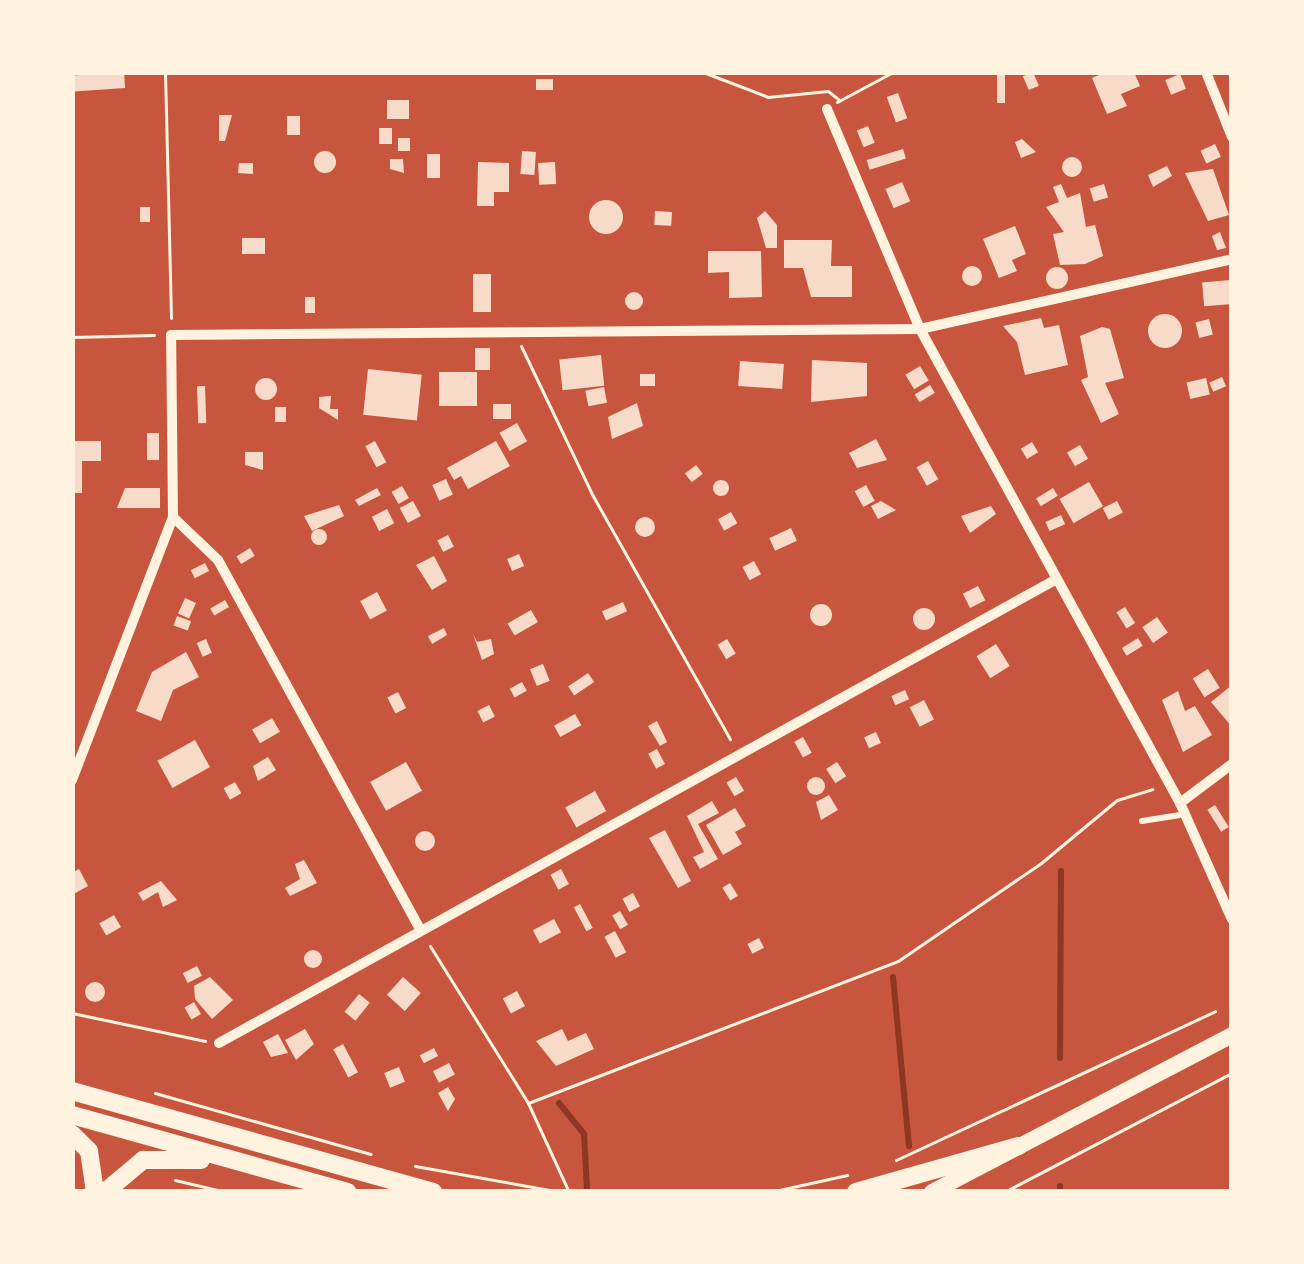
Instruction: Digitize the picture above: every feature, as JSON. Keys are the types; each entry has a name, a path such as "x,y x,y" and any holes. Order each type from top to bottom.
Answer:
{"highway":[{"path":"72,1091 433,1192"},
{"path":"72,1115 346,1192"},
{"path":"72,1134 88,1151 95,1192"},
{"path":"856,1192 1019,1146"},
{"path":"105,1192 143,1160 235,1162"}],"main road":[{"path":"932,1192 1232,1035"},
{"path":"954,1192 1019,1146"}],"street":[{"path":"1206,72 1232,137"},
{"path":"827,109 920,329 1168,784 1232,919"},
{"path":"72,780 173,517 171,334 920,329 1232,260"},
{"path":"173,517 218,560 420,928"},
{"path":"219,1042 737,751 1055,580"},
{"path":"1179,809 1232,764"}],"lane":[{"path":"1142,821 1179,809"}],"path":[{"path":"72,337 171,334 166,72"},
{"path":"703,72 768,97 828,91 838,100"},
{"path":"827,109 893,72"},
{"path":"519,330 524,362 583,477 737,751"},
{"path":"528,1103 898,961 1041,863 1117,800 1168,784"},
{"path":"420,928 528,1103 569,1192"},
{"path":"883,1164 982,1126 1215,1011"},
{"path":"72,1013 219,1042"},
{"path":"1004,1192 1232,1073"},
{"path":"146,1091 380,1156"},
{"path":"401,1163 561,1192"},
{"path":"770,1192 863,1171"},
{"path":"168,1179 226,1192"},
{"path":"72,1180 73,1192"},
{"path":"825,1181 827,1192"}],"building":[{"path":"124,72 125,88 74,92 73,76"},
{"path":"997,72 1005,72 1005,103 997,103"},
{"path":"1033,72 1039,86 1029,90 1023,76"},
{"path":"1106,72 1134,72 1140,86 1121,94 1127,106 1107,114 1092,78"},
{"path":"1180,74 1186,89 1171,95 1165,80"},
{"path":"536,79 553,79 553,90 536,90"},
{"path":"898,93 907,118 896,122 887,97"},
{"path":"387,100 409,100 409,119 387,119"},
{"path":"219,115 232,115 225,141 219,141"},
{"path":"287,116 300,116 300,135 287,135"},
{"path":"868,126 875,143 864,147 857,130"},
{"path":"379,128 392,128 392,144 379,144"},
{"path":"398,138 410,138 410,151 398,151"},
{"path":"1022,139 1036,152 1021,158 1015,142"},
{"path":"1215,144 1221,157 1206,163 1200,151"},
{"path":"903,149 906,159 870,170 867,160"},
{"path":"325,151 336,162 325,173 314,162"},
{"path":"522,151 536,152 534,175 520,174"},
{"path":"427,154 440,154 440,178 427,178"},
{"path":"1072,157 1082,167 1072,177 1062,167"},
{"path":"390,159 403,159 404,173 390,169"},
{"path":"478,162 509,163 509,192 494,192 494,206 477,206"},
{"path":"555,162 556,184 539,185 538,163"},
{"path":"239,163 253,163 253,174 238,173"},
{"path":"1167,166 1172,176 1153,187 1148,175"},
{"path":"1213,169 1229,215 1208,221 1185,173"},
{"path":"902,182 910,201 894,208 885,189"},
{"path":"1061,184 1067,198 1080,193 1086,227 1095,225 1103,256 1085,264 1060,265 1053,234 1064,232 1046,207 1059,202 1053,187"},
{"path":"1104,184 1108,197 1094,202 1090,188"},
{"path":"606,200 618,205 623,217 618,229 606,234 594,229 589,217 594,205"},
{"path":"140,207 150,207 150,222 140,222"},
{"path":"655,211 672,212 671,226 654,225"},
{"path":"765,211 777,225 777,248 766,248 757,218"},
{"path":"1015,226 1026,254 1012,260 1017,271 999,278 983,239"},
{"path":"1220,232 1226,248 1217,250 1212,236"},
{"path":"242,238 265,238 265,254 242,254"},
{"path":"784,240 832,240 831,266 852,266 852,297 811,297 803,268 784,268"},
{"path":"708,251 761,251 762,297 729,298 729,272 708,273"},
{"path":"972,266 982,276 972,286 962,276"},
{"path":"1057,267 1068,278 1057,289 1046,278"},
{"path":"473,274 491,274 491,312 473,312"},
{"path":"1230,280 1232,304 1204,306 1202,282"},
{"path":"634,292 643,301 634,310 625,301"},
{"path":"305,297 315,297 315,313 305,313"},
{"path":"1165,314 1177,319 1182,331 1177,343 1165,348 1153,343 1148,331 1153,319"},
{"path":"1041,318 1044,328 1059,325 1068,365 1025,375 1017,342 1003,326"},
{"path":"1209,319 1213,335 1199,338 1195,322"},
{"path":"1102,327 1110,329 1124,378 1105,383 1119,414 1101,423 1081,380 1088,377 1080,336"},
{"path":"475,348 490,348 490,370 475,370"},
{"path":"601,355 604,386 562,390 559,359"},
{"path":"812,360 867,363 867,396 811,402"},
{"path":"740,361 784,364 782,389 738,386"},
{"path":"920,366 929,381 914,389 905,375"},
{"path":"368,369 422,375 417,420 363,415"},
{"path":"439,372 477,372 477,406 439,406"},
{"path":"640,374 655,374 655,386 640,386"},
{"path":"1222,377 1226,386 1213,392 1209,383"},
{"path":"266,378 277,389 266,400 255,389"},
{"path":"1206,378 1210,395 1190,399 1187,382"},
{"path":"930,385 935,393 920,402 915,395"},
{"path":"197,386 205,386 206,423 198,423"},
{"path":"604,387 607,403 588,406 585,391"},
{"path":"331,396 330,409 338,409 338,420 319,408 319,397"},
{"path":"637,403 643,426 612,439 608,417"},
{"path":"493,404 511,404 511,419 493,419"},
{"path":"275,407 286,407 286,422 275,422"},
{"path":"517,423 527,441 510,451 500,433"},
{"path":"147,433 159,433 159,460 147,460"},
{"path":"876,439 887,460 857,468 849,453"},
{"path":"72,441 101,441 101,461 82,461 82,493 72,493"},
{"path":"375,441 386,462 377,467 365,446"},
{"path":"496,441 510,466 468,489 461,476 454,480 447,468"},
{"path":"1032,442 1038,452 1027,459 1021,449"},
{"path":"1080,445 1088,459 1075,466 1067,452"},
{"path":"245,452 263,452 263,470 245,465"},
{"path":"928,461 938,479 927,486 917,467"},
{"path":"696,465 703,474 692,482 685,474"},
{"path":"446,479 453,495 439,501 432,485"},
{"path":"721,480 729,488 721,496 713,488"},
{"path":"1089,482 1103,506 1074,523 1060,499"},
{"path":"866,485 875,501 863,507 855,491"},
{"path":"402,486 409,498 399,504 392,492"},
{"path":"125,488 160,488 160,508 117,508"},
{"path":"377,488 381,495 359,506 355,500"},
{"path":"1053,488 1058,496 1041,506 1036,499"},
{"path":"413,501 421,516 408,523 400,508"},
{"path":"881,501 896,510 878,519 871,506"},
{"path":"1117,501 1123,513 1109,520 1103,508"},
{"path":"339,505 344,516 312,531 304,516"},
{"path":"991,506 996,514 970,533 961,516"},
{"path":"387,509 394,523 379,531 372,517"},
{"path":"731,512 737,523 724,531 718,519"},
{"path":"1061,515 1065,524 1050,531 1045,522"},
{"path":"645,517 655,527 645,537 635,527"},
{"path":"791,528 797,541 775,551 769,538"},
{"path":"319,529 327,537 319,545 311,537"},
{"path":"448,535 454,547 443,552 437,540"},
{"path":"250,548 255,556 241,564 236,556"},
{"path":"519,554 524,566 512,571 507,559"},
{"path":"434,556 447,581 432,590 416,565"},
{"path":"754,561 761,574 750,580 743,567"},
{"path":"205,563 209,571 195,578 191,570"},
{"path":"978,586 985,600 970,608 963,594"},
{"path":"377,592 387,611 370,619 360,601"},
{"path":"185,598 196,603 189,618 178,614"},
{"path":"225,600 229,607 214,615 210,608"},
{"path":"623,602 627,611 606,620 602,611"},
{"path":"821,604 832,615 821,626 810,615"},
{"path":"1125,607 1135,623 1127,628 1117,612"},
{"path":"924,608 935,619 924,630 913,619"},
{"path":"531,610 538,622 515,636 508,624"},
{"path":"177,616 191,621 188,631 174,625"},
{"path":"1157,617 1168,633 1153,643 1142,627"},
{"path":"444,628 447,635 432,644 428,636"},
{"path":"473,634 477,642 491,639 494,654 482,660"},
{"path":"1138,638 1143,646 1127,656 1122,648"},
{"path":"206,639 212,653 203,657 197,643"},
{"path":"727,639 736,654 726,659 718,645"},
{"path":"996,644 1010,666 990,678 976,656"},
{"path":"186,652 199,677 173,690 161,721 136,711 152,672"},
{"path":"543,664 550,681 537,686 530,669"},
{"path":"1208,669 1220,688 1204,697 1193,679"},
{"path":"588,673 594,682 574,696 568,686"},
{"path":"522,682 527,691 515,698 510,689"},
{"path":"1232,685 1232,727 1211,702"},
{"path":"905,690 909,699 895,705 891,696"},
{"path":"1178,691 1185,711 1195,706 1212,735 1183,752 1162,700"},
{"path":"398,692 406,708 395,713 387,697"},
{"path":"924,700 934,720 920,727 910,707"},
{"path":"489,705 495,717 483,722 477,711"},
{"path":"575,714 581,725 560,737 554,726"},
{"path":"272,718 280,732 260,743 252,730"},
{"path":"657,721 667,742 660,746 648,726"},
{"path":"876,732 881,743 869,748 864,737"},
{"path":"803,737 812,753 803,758 794,742"},
{"path":"195,740 210,767 172,788 157,761"},
{"path":"657,749 665,764 656,769 648,754"},
{"path":"268,757 276,770 258,781 253,766"},
{"path":"406,762 422,791 386,811 370,782"},
{"path":"837,762 846,776 835,783 826,769"},
{"path":"736,777 744,791 734,796 726,783"},
{"path":"816,777 825,786 816,795 807,786"},
{"path":"235,782 241,793 230,800 224,788"},
{"path":"595,791 606,811 576,828 565,807"},
{"path":"829,795 838,810 821,820 816,802"},
{"path":"712,801 719,813 698,824 718,859 700,869 693,857 704,852 687,816"},
{"path":"1215,805 1229,827 1221,832 1207,810"},
{"path":"735,808 746,826 735,832 742,844 723,855 706,825"},
{"path":"665,830 691,881 678,888 649,838"},
{"path":"425,831 435,841 425,851 415,841"},
{"path":"304,860 317,883 290,896 285,888 300,879 295,864"},
{"path":"79,869 88,886 72,895 72,873"},
{"path":"561,869 569,884 558,890 550,875"},
{"path":"161,881 177,900 163,907 158,892 143,901 138,893"},
{"path":"730,883 738,896 730,900 722,888"},
{"path":"633,893 640,906 629,912 622,899"},
{"path":"580,904 593,928 586,931 574,907"},
{"path":"620,911 628,925 620,929 612,916"},
{"path":"114,915 121,927 106,936 99,924"},
{"path":"554,919 561,932 540,944 533,930"},
{"path":"615,931 626,952 616,958 604,937"},
{"path":"759,938 764,948 752,954 747,944"},
{"path":"313,950 322,959 313,968 304,959"},
{"path":"197,966 202,976 188,983 183,973"},
{"path":"210,977 233,1000 212,1019 195,999 194,986"},
{"path":"403,977 421,993 405,1011 387,995"},
{"path":"95,982 105,992 95,1002 85,992"},
{"path":"517,991 525,1006 511,1014 503,999"},
{"path":"359,994 370,1003 355,1021 345,1012"},
{"path":"194,1002 201,1014 191,1020 184,1008"},
{"path":"305,1029 314,1044 296,1060 285,1040"},
{"path":"562,1029 568,1041 586,1033 594,1049 556,1066 536,1041"},
{"path":"278,1034 288,1053 271,1057 263,1042"},
{"path":"343,1044 358,1072 348,1077 333,1049"},
{"path":"434,1048 438,1056 424,1063 420,1055"},
{"path":"449,1063 455,1075 439,1083 433,1071"},
{"path":"399,1067 405,1082 390,1088 384,1073"},
{"path":"448,1087 455,1099 448,1111 438,1093"}],"waterway":[{"path":"1060,1058 1061,871"},
{"path":"893,977 909,1146"},
{"path":"559,1103 584,1134 587,1190"},
{"path":"1060,1186 1060,1192"}]}
